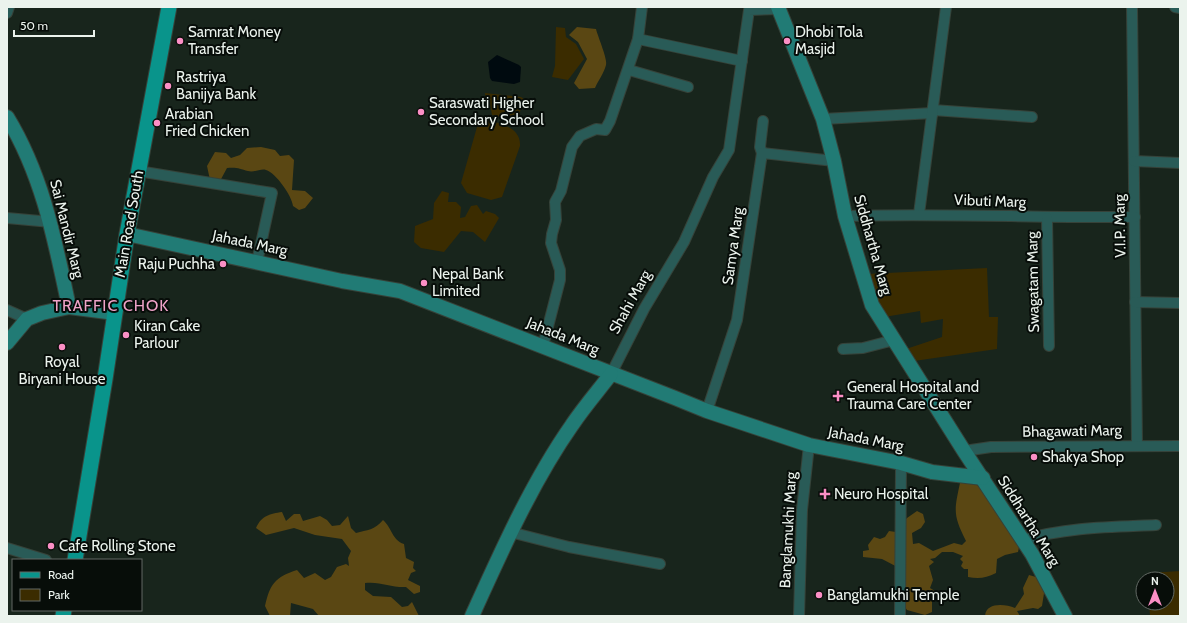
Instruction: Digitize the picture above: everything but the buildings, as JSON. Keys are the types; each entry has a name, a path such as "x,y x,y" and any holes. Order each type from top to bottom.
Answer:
{"main road":[{"name":"Main Road South","path":"75,559 127,234 169,7"}],"street":[{"path":"7,12 9,7"},
{"path":"543,346 560,280 560,270 551,242 556,220 555,202 561,191 572,147 580,136 596,129 605,130 616,106 638,39 642,7"},
{"path":"919,214 946,7"},
{"name":"V.I.P. Marg","path":"1132,7 1137,445"},
{"path":"1175,7 1180,8"},
{"name":"Shahi Marg","path":"472,616 510,532 572,425 611,374 644,309 684,242 713,177 729,150 749,10 778,8"},
{"name":"Siddhartha Marg","path":"778,8 823,119 834,161 845,216 872,305 964,451 1023,540 1065,616"},
{"path":"638,39 742,61"},
{"path":"628,70 688,87"},
{"path":"823,119 933,112 1032,117"},
{"name":"Sai Mandir Marg","path":"7,118 32,166 51,222 69,307"},
{"name":"Samya Marg","path":"707,412 737,320 762,153 760,147 763,121"},
{"path":"762,153 834,161"},
{"path":"1134,161 1180,163"},
{"path":"138,171 272,193 257,262"},
{"name":"Vibuti Marg","path":"845,216 919,214 1048,218 1135,217"},
{"path":"7,218 51,222"},
{"name":"Swagatam Marg","path":"1048,218 1049,346"},
{"name":"Jahada Marg","path":"127,234 342,281 400,291 675,398 707,412 809,445 901,463 932,472 983,478"},
{"path":"1135,302 1180,303"},
{"path":"7,310 27,318 69,307 115,313"},
{"path":"7,343 27,318"},
{"path":"843,349 863,348 894,340"},
{"name":"Banglamukhi Marg","path":"799,616 802,510 809,445"},
{"name":"Bhagawati Marg","path":"964,451 991,447 1137,445 1180,446"},
{"path":"900,616 901,463"},
{"path":"1023,540 1041,535 1093,527 1156,525"},
{"path":"510,532 569,547 660,564"},
{"path":"7,548 43,559"}],"green space":[{"path":"556,27 565,28 566,37 576,44 584,59 568,80 552,77 555,66"},
{"path":"485,93 521,97 524,99 517,121 492,115 490,104 486,103"},
{"path":"488,120 505,125 514,131 519,140 520,146 502,197 491,200 467,193 461,183 477,127"},
{"path":"442,191 449,193 448,202 456,202 461,207 460,218 465,217 471,206 477,205 483,214 486,211 495,214 499,218 485,242 473,232 461,231 444,252 421,248 414,242 415,226 433,219 434,203"},
{"path":"987,268 989,317 998,317 997,349 914,361 906,349 942,337 943,319 921,323 920,311 884,317 867,274"},
{"path":"1175,571 1180,571 1180,616 1150,616 1150,611 1175,611"}],"shaded area":[{"path":"577,27 596,29 604,54 606,65 595,88 579,89 574,83 587,59 578,42 569,35"},
{"path":"497,55 521,67 520,82 514,84 492,81 490,78 488,62"},
{"path":"261,147 275,150 280,156 289,155 294,160 292,190 305,191 313,198 305,208 299,210 293,206 283,185 274,175 266,170 250,171 227,168 220,181 210,180 207,166 215,152 226,153 231,158 240,155 247,148"},
{"path":"971,480 975,484 979,485 1020,542 1018,552 1005,555 997,559 996,573 979,578 968,577 968,569 964,569 961,566 963,562 960,559 963,556 953,552 942,552 935,558 930,559 934,562 929,566 933,580 930,588 935,591 932,599 932,612 925,615 907,610 905,607 908,595 903,589 905,571 882,559 863,557 863,551 869,550 868,545 874,537 880,539 885,537 889,531 896,532 907,518 917,511 923,514 925,522 921,528 912,533 913,544 919,543 933,551 954,543 962,545 966,541 957,519 956,507 960,483"},
{"path":"282,512 286,521 294,514 300,514 303,521 320,516 327,520 332,526 340,525 348,516 351,528 356,533 374,528 383,520 394,537 404,544 406,558 414,562 413,568 416,571 411,573 408,580 420,586 420,592 414,594 406,587 370,583 365,583 365,590 373,596 391,597 402,607 408,606 412,602 419,616 319,616 313,609 291,603 290,616 270,616 265,606 269,592 275,582 283,575 297,570 304,578 315,573 325,580 331,577 337,567 346,564 349,566 348,558 351,551 342,539 315,535 294,528 266,535 256,528 264,518"},
{"path":"1029,575 1036,577 1045,587 1042,606 1038,609 1033,608 1017,611 1020,616 985,616 986,611 992,606 1001,605 1015,608 1024,594 1023,588"}],"place":[{"name":"Samrat Money Transfer","path":"180,41"},
{"name":"Dhobi Tola Masjid","path":"787,41"},
{"name":"Rastriya Banijya Bank","path":"168,86"},
{"name":"Saraswati Higher Secondary School","path":"421,112"},
{"name":"Arabian Fried Chicken","path":"157,123"},
{"name":"Raju Puchha","path":"223,264"},
{"name":"Nepal Bank Limited","path":"424,283"},
{"name":"Kiran Cake Parlour","path":"126,335"},
{"name":"Royal Biryani House","path":"62,347"},
{"name":"General Hospital and Trauma Care Center","path":"838,396"},
{"name":"Shakya Shop","path":"1034,457"},
{"name":"Neuro Hospital","path":"825,494"},
{"name":"Cafe Rolling Stone","path":"51,546"},
{"name":"Banglamukhi Temple","path":"819,595"}],"district":[{"name":"TRAFFIC CHOK","path":"111,305"}]}
